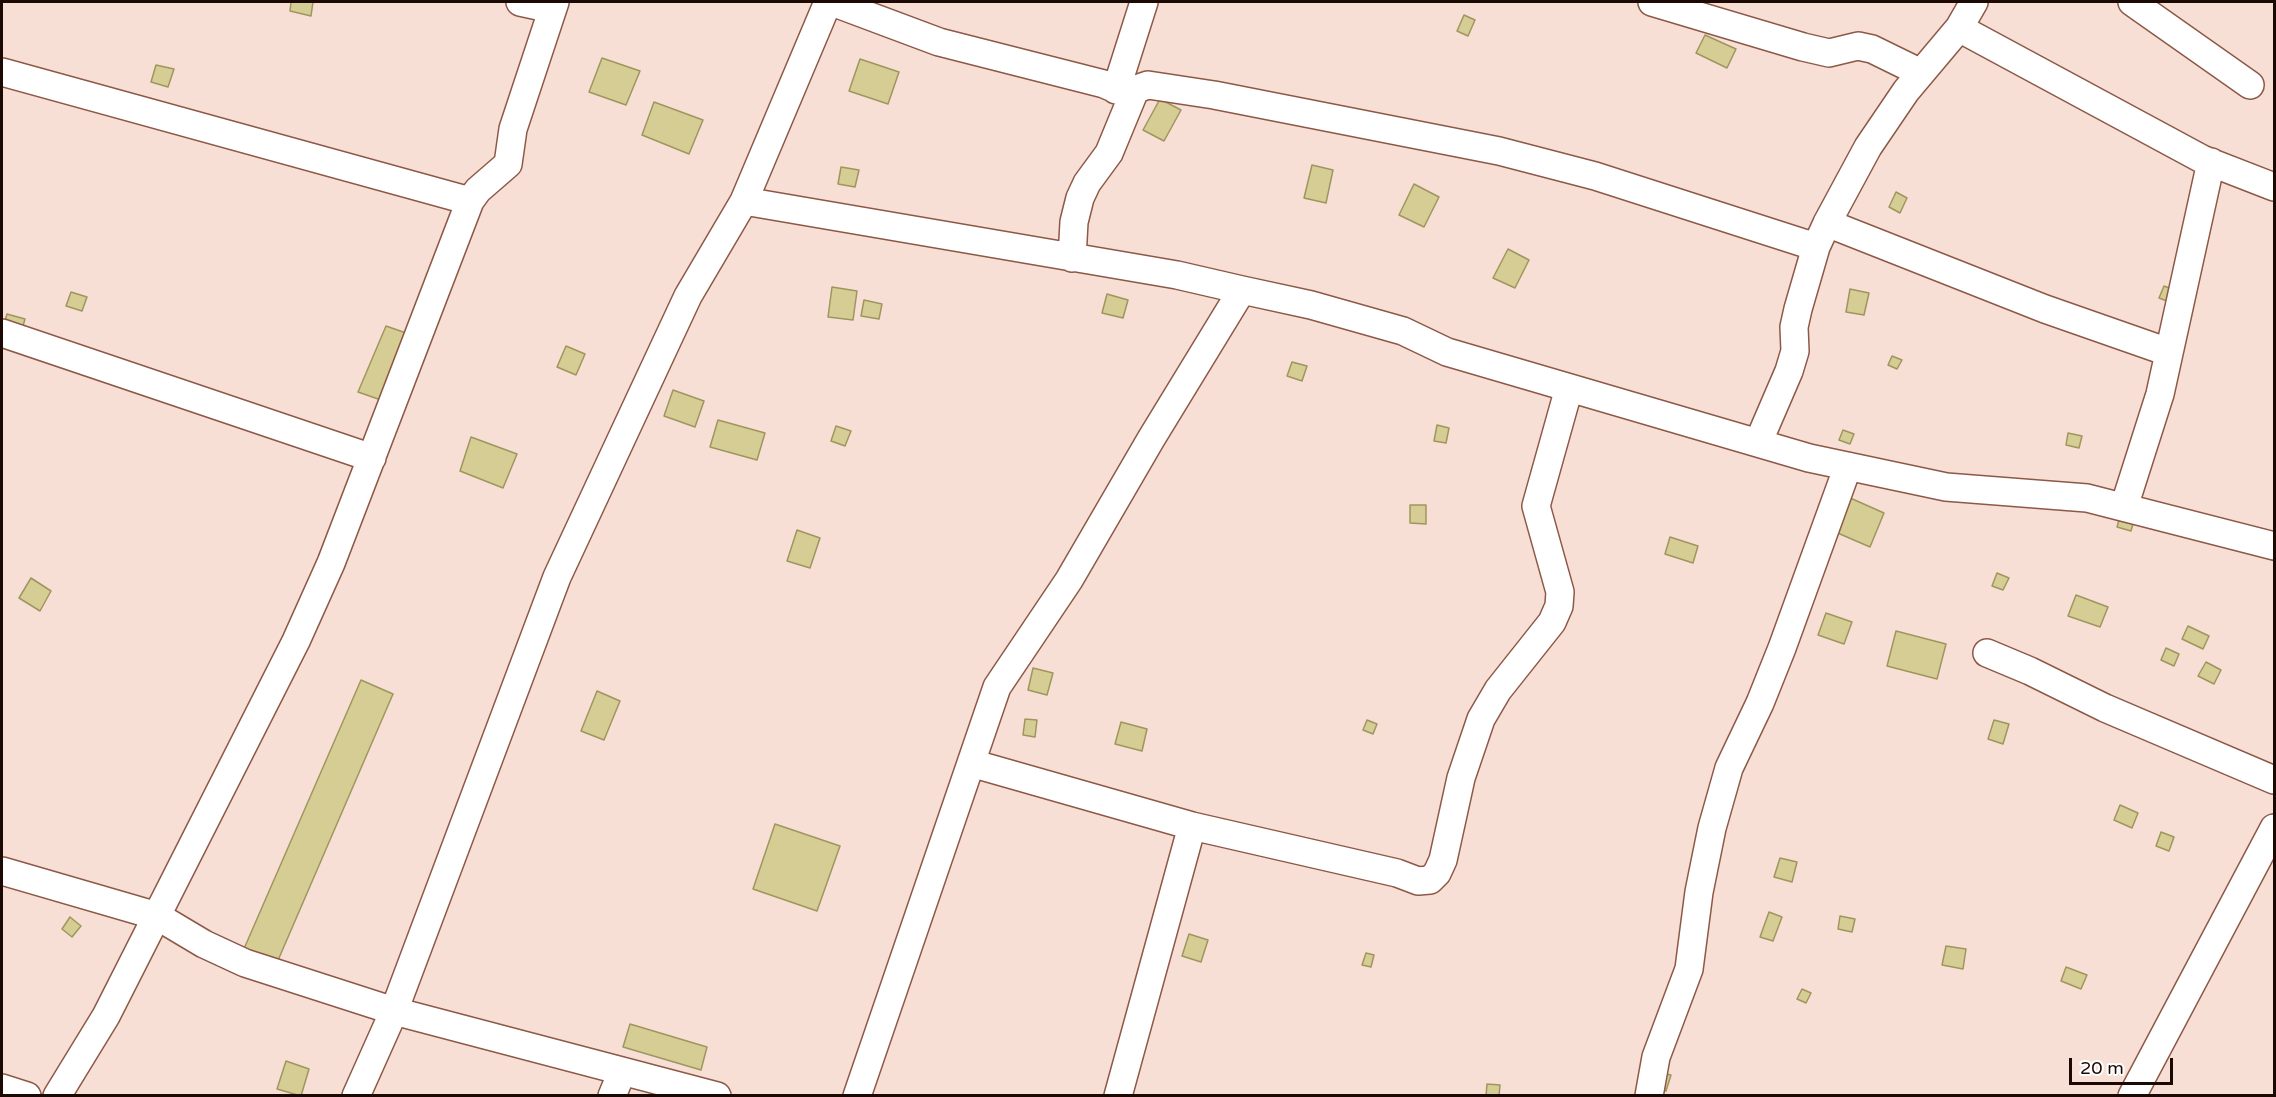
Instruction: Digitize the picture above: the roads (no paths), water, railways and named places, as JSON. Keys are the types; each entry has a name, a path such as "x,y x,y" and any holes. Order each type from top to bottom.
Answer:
{"street":[{"path":"57,1095 106,1016 296,641 331,563 470,201 477,190 508,164 513,129 554,5 520,2"},
{"path":"356,1095 394,1011 557,577 688,296 744,201 830,2 939,42 1125,90 1148,85 1214,95 1499,152 1595,176 1816,247"},
{"path":"1072,258 1074,222 1080,198 1087,183 1109,153 1144,2"},
{"path":"1652,2 1829,53 1858,46 1872,49 1921,73"},
{"path":"1758,443 1795,351 1794,327 1816,247 1827,223 1868,147 1921,73 1959,28 1974,2"},
{"path":"2132,2 2250,85"},
{"path":"1959,28 2211,162 2274,186"},
{"path":"2,72 470,201"},
{"path":"2124,507 2160,394 2211,162"},
{"path":"744,201 1177,275 1311,305 1403,331 1447,352 1758,443 1848,466 1946,487 2087,498 2274,546"},
{"path":"1827,223 2045,309 2168,352"},
{"path":"857,1095 997,687 1069,580 1151,439 1242,290"},
{"path":"2,333 372,458"},
{"path":"971,763 1192,826 1397,873 1418,881 1430,880 1437,873 1443,860 1461,778 1481,719 1498,690 1552,622 1559,606 1560,592 1536,506 1569,388"},
{"path":"1649,1095 1656,1057 1689,969 1703,870 1729,768 1761,703 1848,466"},
{"path":"1987,653 2031,671 2106,708 2274,780"},
{"path":"1118,1095 1192,826"},
{"path":"2132,1095 2274,828"},
{"path":"2,872 157,916 204,944 245,963 617,1084 717,1095"},
{"path":"2,1088 27,1095"}]}
